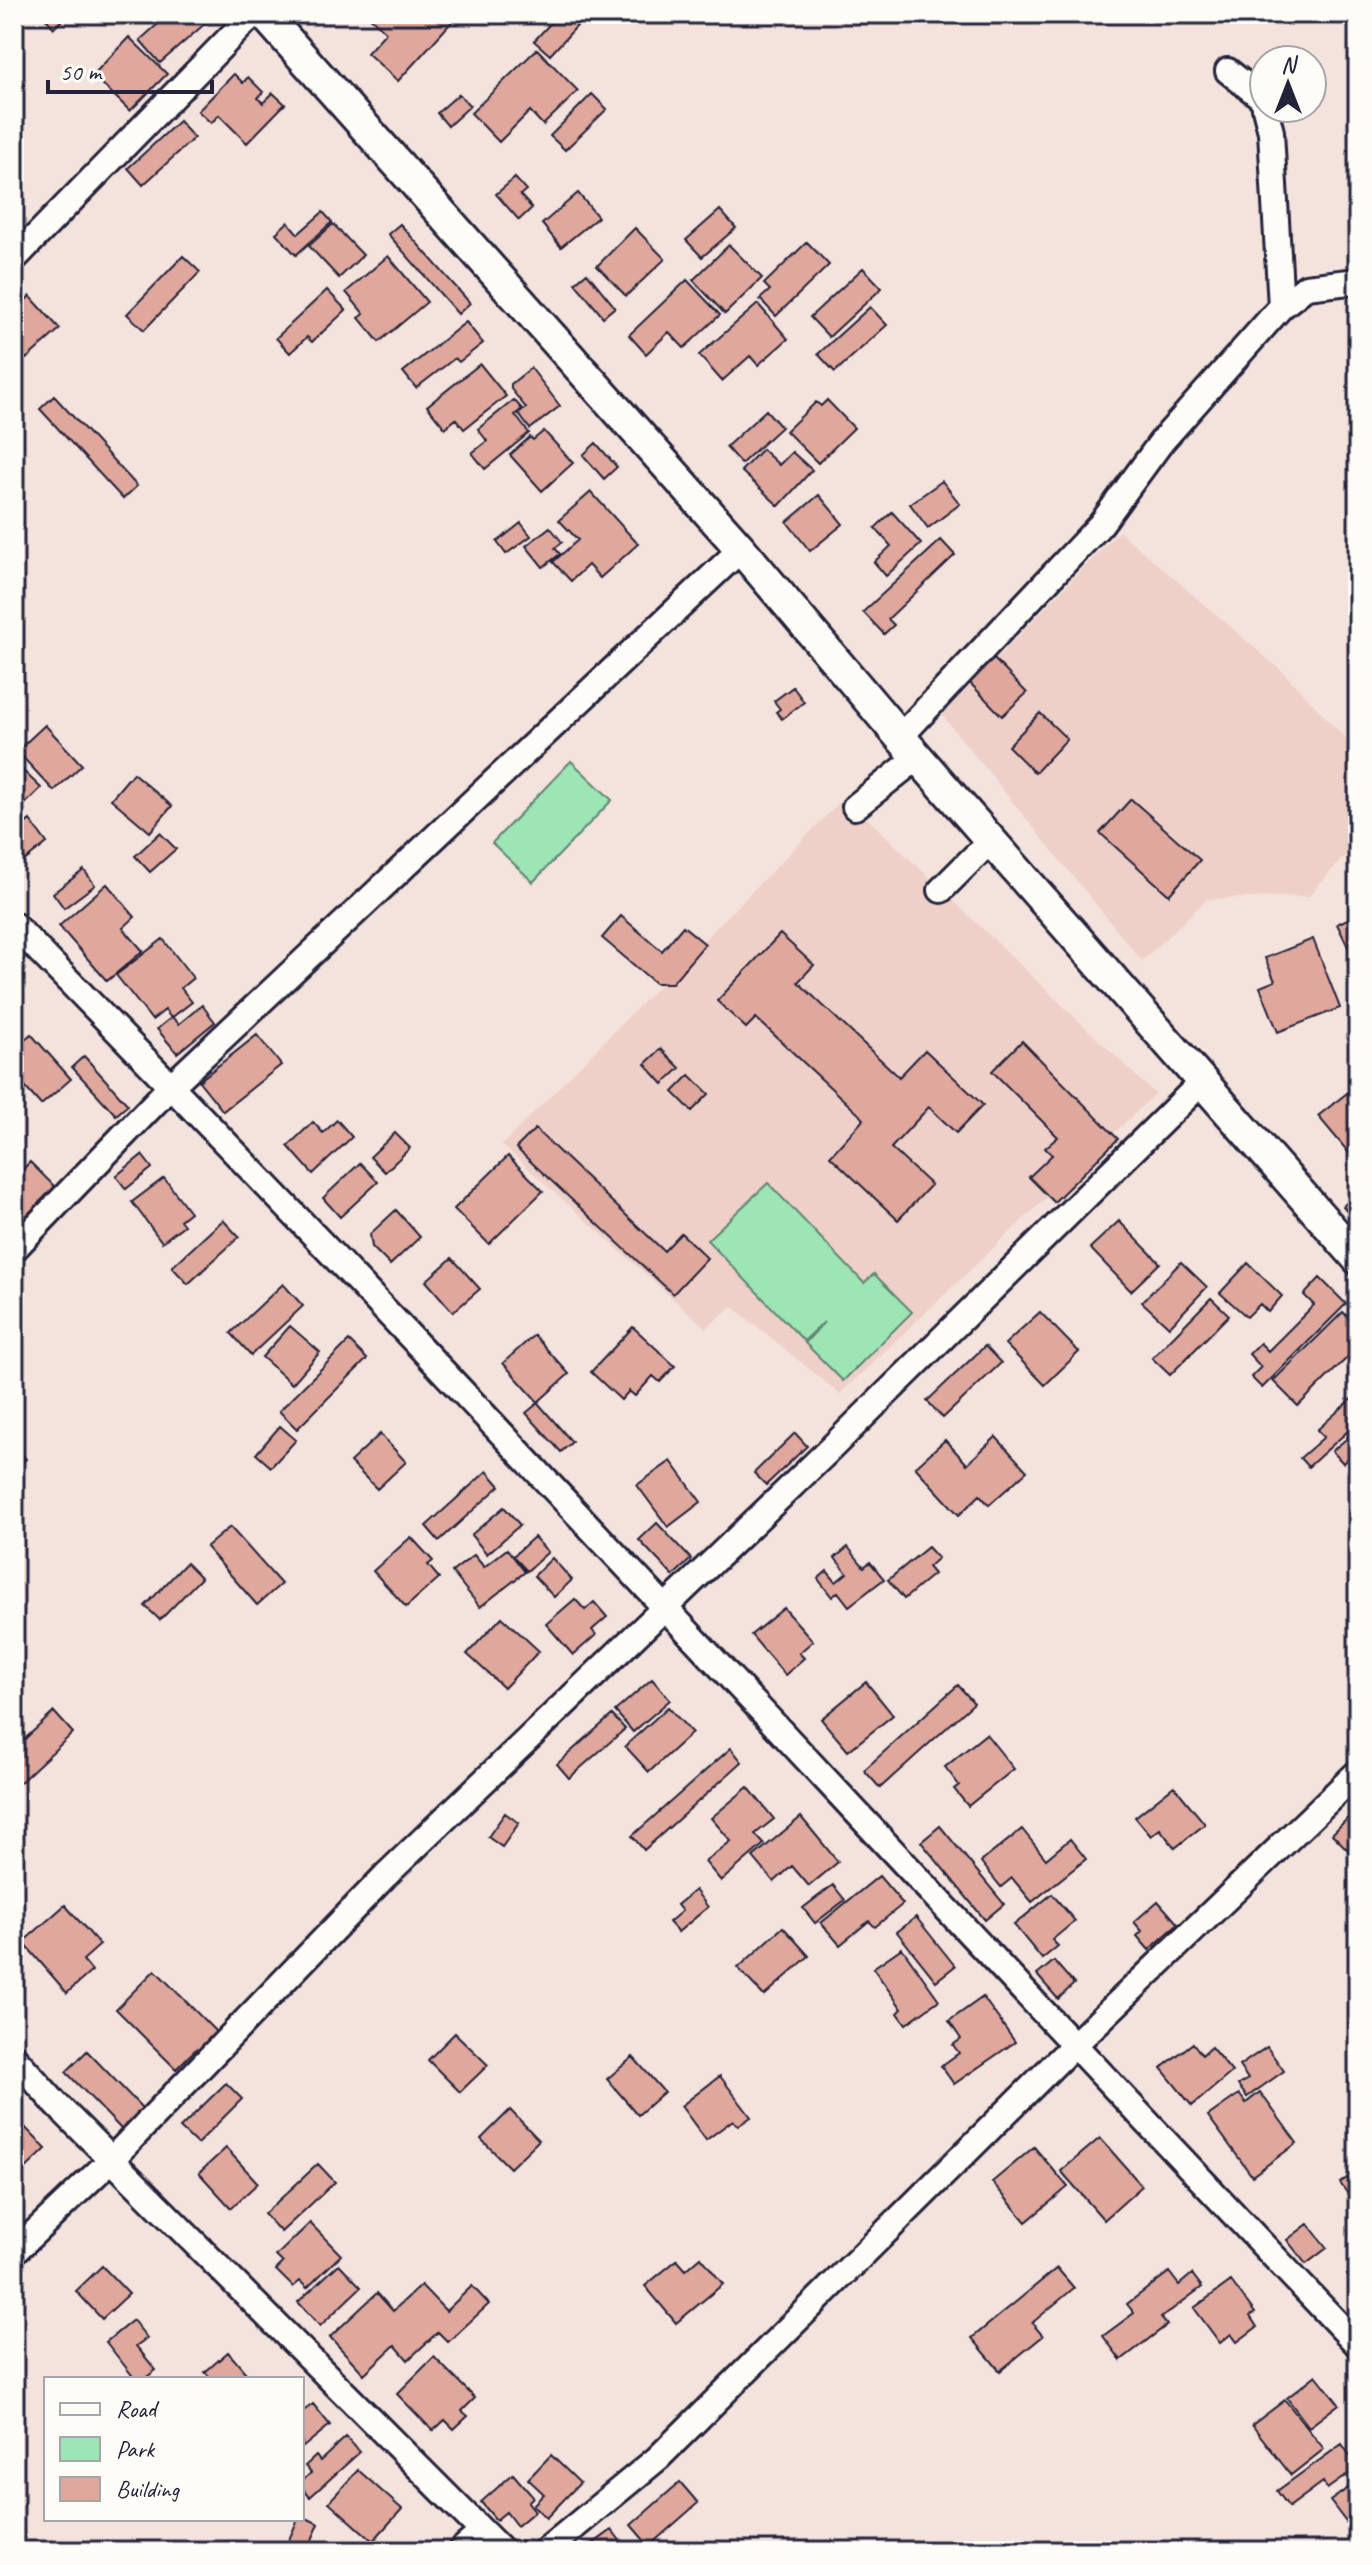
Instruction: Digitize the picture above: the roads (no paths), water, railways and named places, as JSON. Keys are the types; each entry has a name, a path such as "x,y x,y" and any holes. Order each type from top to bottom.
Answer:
{"street":[{"path":"14,259 253,14"},
{"path":"264,14 741,549 909,747 1358,1259"},
{"path":"1228,71 1248,87"},
{"path":"1269,124 1281,307"},
{"path":"855,807 895,773 909,747 1101,524 1162,441 1281,307 1306,287 1358,281"},
{"path":"14,1249 172,1085 741,549"},
{"path":"941,890 991,840"},
{"path":"14,925 172,1085 1073,2046 1358,2345"},
{"path":"14,2252 112,2159 385,1876 825,1454 1203,1081"},
{"path":"545,2551 658,2458 1073,2046 1358,1772"},
{"path":"14,2057 502,2551"},
{"path":"460,2551 482,2532"}]}
